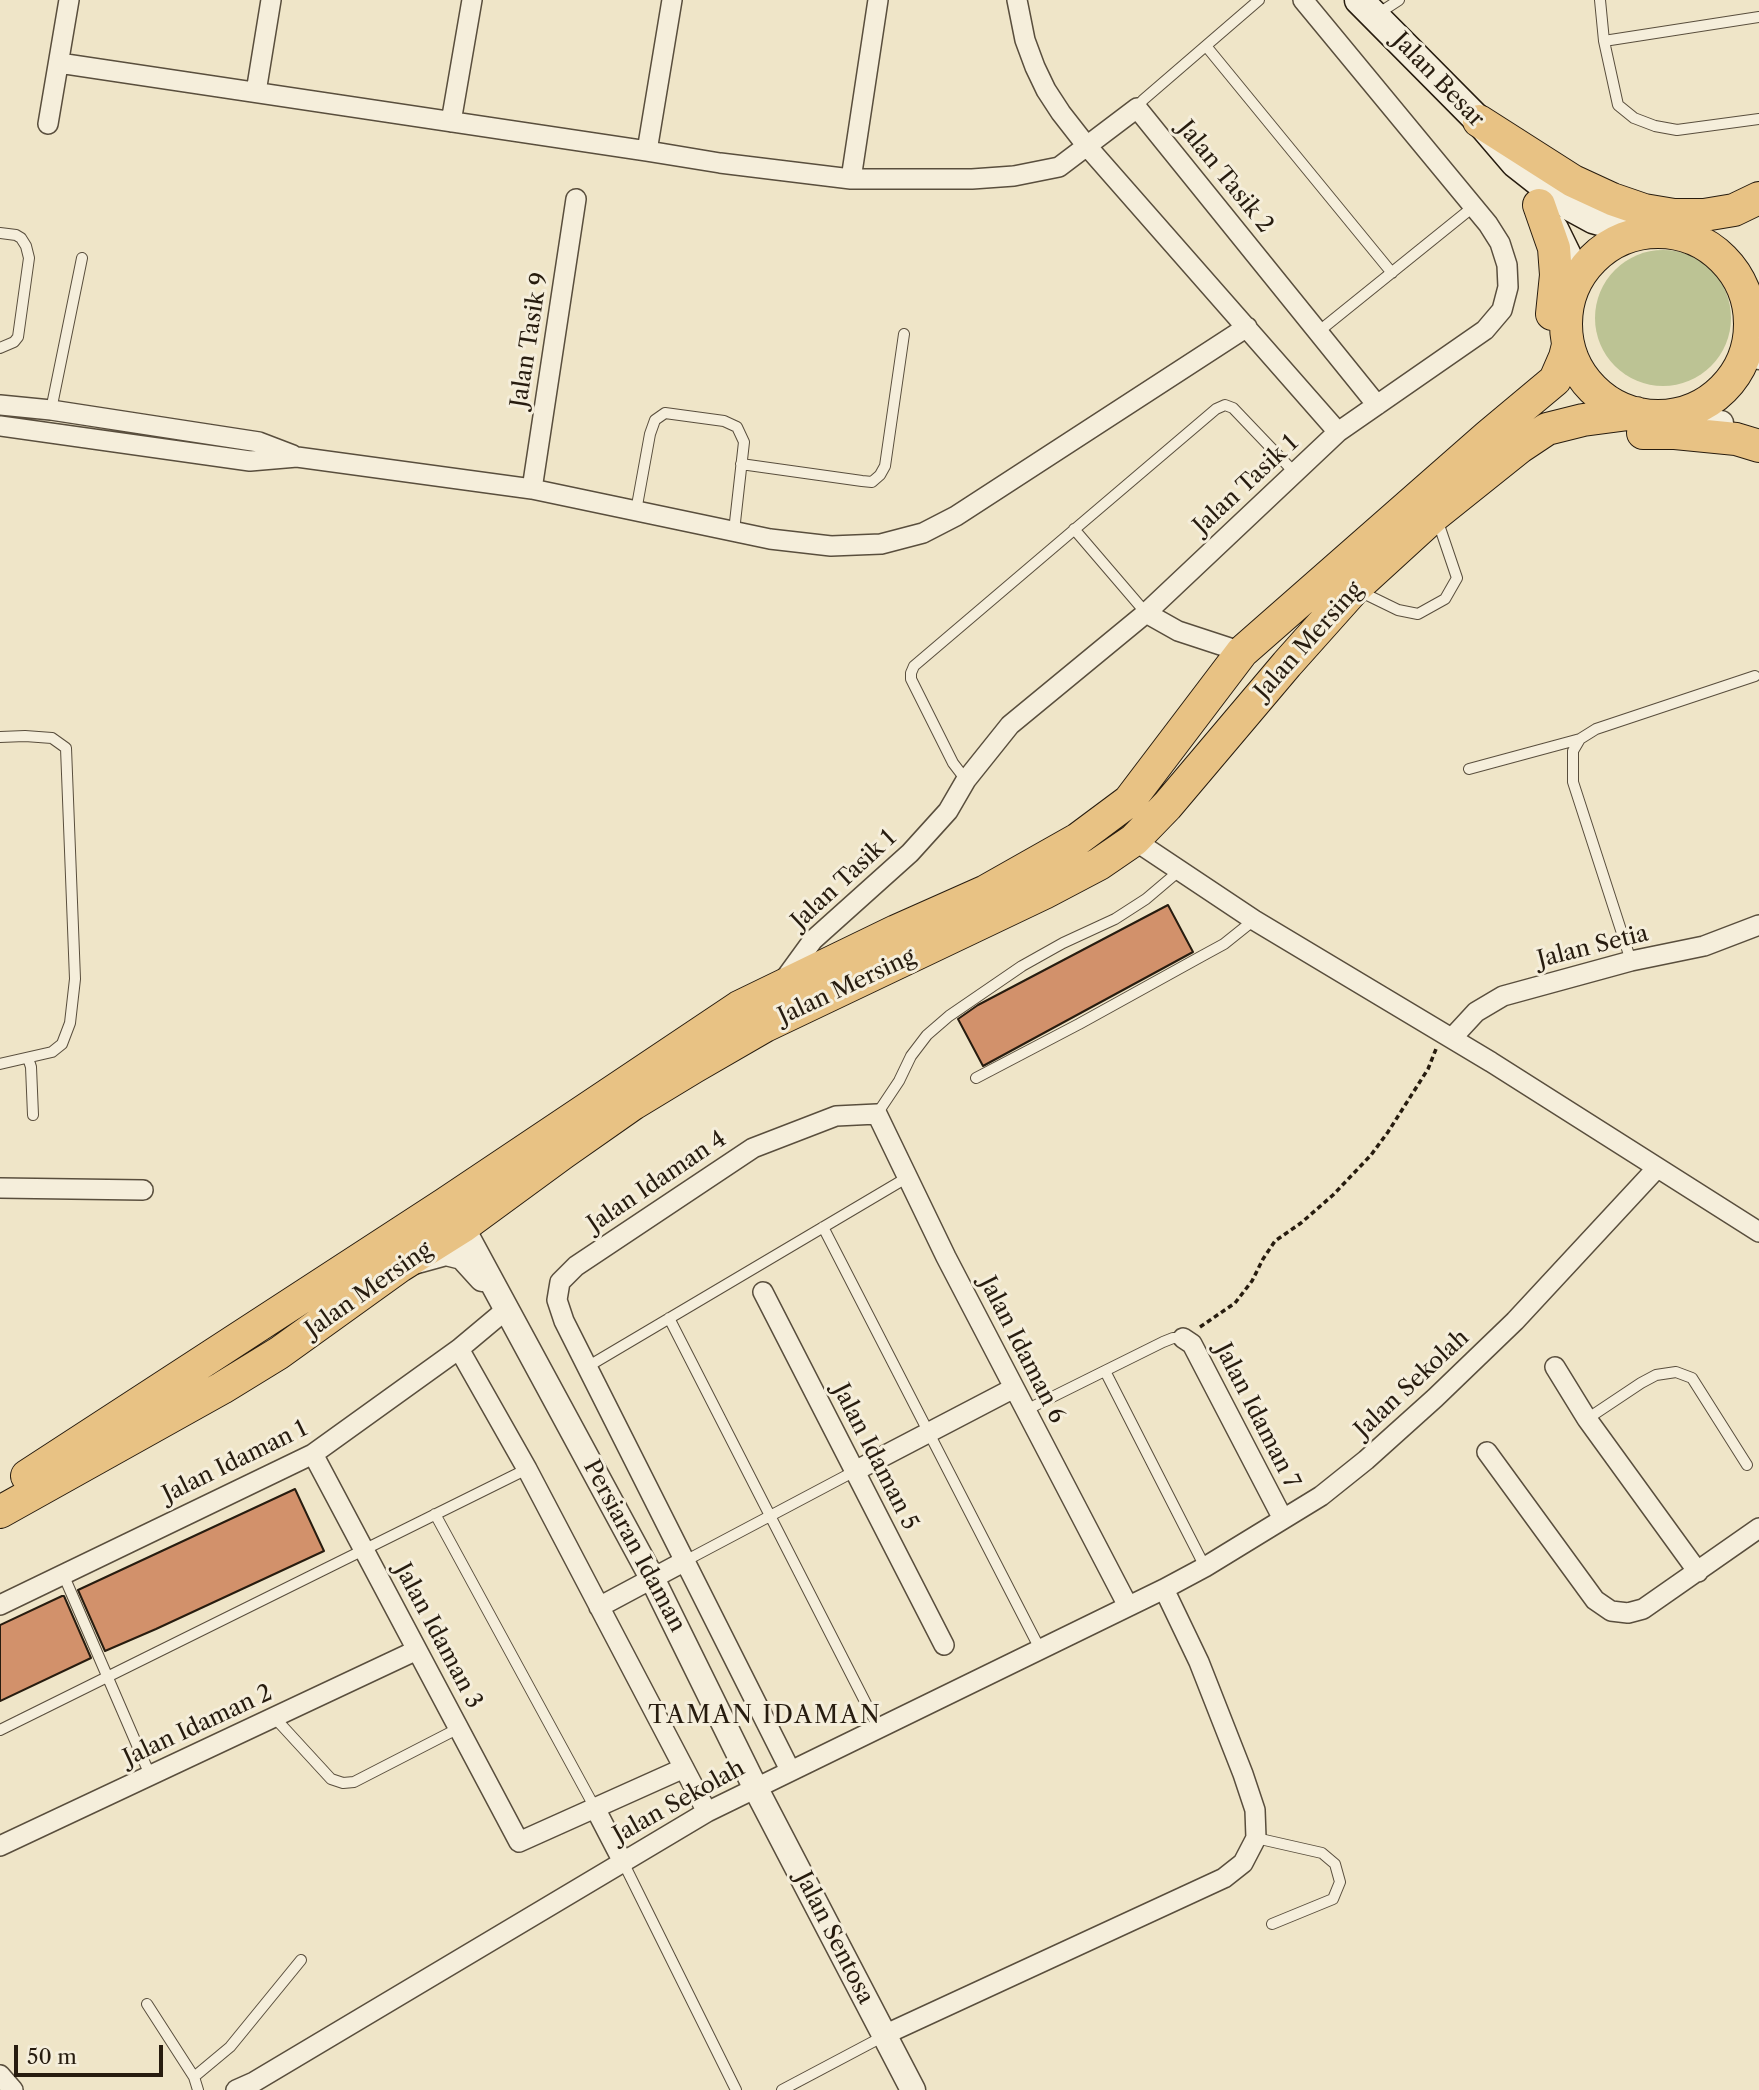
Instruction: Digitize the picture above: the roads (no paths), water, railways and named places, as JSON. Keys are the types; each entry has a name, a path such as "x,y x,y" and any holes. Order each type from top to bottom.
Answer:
{"highway":[{"path":"1479,121 1573,181 1644,211 1704,215 1734,210 1759,198"},
{"path":"1527,403 1548,347 1556,275 1554,248 1539,205"},
{"path":"1707,246 1759,210"},
{"path":"1664,232 1687,236 1707,246 1752,284 1754,347 1722,391 1697,408 1667,415 1636,413 1612,404 1592,388 1577,369 1568,345 1566,322 1569,299 1578,278 1594,257 1616,241 1642,233 1664,232"},
{"path":"0,1494 739,1007 986,891 1078,839 1129,801 1242,652 1555,380 1568,345"},
{"name":"Jalan Mersing","path":"0,1513 233,1381 307,1334 400,1266 463,1227 633,1104 765,1026 1099,864 1134,840 1167,806 1354,589 1435,515 1520,447 1547,429 1583,420 1636,413"},
{"path":"1490,472 1557,443 1615,432 1675,433 1736,439 1759,446"}],"main road":[{"name":"Jalan Besar","path":"1378,5 1515,163 1578,278"},
{"name":"Jalan Besar","path":"1515,163 1571,207 1593,219 1642,233"}],"street":[{"path":"48,124 68,0"},
{"path":"256,92 271,0"},
{"path":"452,122 472,0"},
{"path":"647,150 672,0"},
{"path":"851,179 878,0"},
{"path":"1017,0 1025,40 1054,102 1086,145 1338,432"},
{"name":"Jalan Tasik 1","path":"778,988 813,940 910,853 947,811 966,780 1010,725 1146,613 1338,432 1485,330 1502,310 1508,287 1507,265 1500,243 1488,224 1303,0"},
{"path":"59,63 720,163 851,179 925,180 1014,176 1059,167 1137,108"},
{"name":"Jalan Tasik 2","path":"1137,108 1377,405"},
{"name":"Jalan Tasik 9","path":"532,489 576,199"},
{"path":"0,426 250,461 297,457 532,489 770,539 831,546 881,544 923,533 956,516 1247,327"},
{"path":"0,405 51,410 259,442 297,457"},
{"path":"1667,415 1720,423 1759,433"},
{"path":"1146,613 1178,631 1242,652"},
{"path":"1134,840 1254,920 1446,1034 1759,1232"},
{"name":"Jalan Setia","path":"1446,1034 1503,996 1631,961 1704,946 1759,925"},
{"name":"Jalan Idaman 6","path":"877,1114 1014,1388 1128,1606"},
{"name":"Jalan Idaman 4","path":"790,1770 564,1321 557,1300 560,1282 576,1266 753,1148 836,1116 877,1114"},
{"name":"Jalan Sekolah","path":"249,2087 707,1812 1164,1589 1283,1520 1330,1489 1435,1398 1515,1321 1657,1168"},
{"path":"0,1188 143,1190"},
{"name":"Persiaran Idaman","path":"463,1227 652,1578 755,1787"},
{"name":"Persiaran Idaman","path":"400,1266 446,1253 462,1257 508,1308"},
{"name":"Jalan Idaman 5","path":"763,1292 944,1645"},
{"name":"Jalan Idaman 1","path":"0,1605 313,1454 459,1349 508,1308"},
{"name":"Jalan Idaman 7","path":"1183,1338 1192,1344 1283,1520"},
{"path":"459,1349 527,1469 707,1812"},
{"path":"1555,1367 1587,1419 1698,1572"},
{"path":"855,1472 1014,1388"},
{"path":"1487,1452 1595,1600 1611,1611 1628,1613 1643,1608 1759,1528"},
{"name":"Jalan Idaman 3","path":"313,1454 519,1842 595,1808"},
{"path":"599,1607 685,1561"},
{"path":"884,2035 1224,1878 1242,1863 1256,1838 1255,1810 1199,1662 1164,1589"},
{"name":"Jalan Idaman 2","path":"0,1846 417,1650"},
{"path":"623,1862 595,1808 684,1768"},
{"name":"Jalan Sentosa","path":"755,1787 912,2090"},
{"path":"0,2075 13,2090"}],"lane":[{"path":"1137,108 1259,0"},
{"path":"1600,0 1604,41 1618,105 1634,118 1677,130 1759,119"},
{"path":"1604,41 1759,17"},
{"path":"1206,46 1392,273"},
{"path":"1318,332 1473,207"},
{"path":"0,233 21,238 29,258 18,337 14,342 0,348"},
{"path":"51,410 82,258"},
{"path":"741,464 872,482 885,466 904,334"},
{"path":"966,780 953,762 911,680 914,666 1216,409 1225,405 1233,408 1295,473"},
{"path":"636,512 655,420 665,413 724,421 737,427 744,442 734,531"},
{"path":"1354,589 1398,610 1418,614 1445,599 1457,578 1435,515"},
{"path":"1074,529 1146,613"},
{"path":"1469,769 1580,739 1597,729 1755,676"},
{"path":"0,737 52,738 66,748 75,979 70,1023 62,1044 52,1052 0,1064"},
{"path":"1580,739 1573,751 1573,782 1631,961"},
{"path":"877,1114 899,1081 911,1056 928,1035 949,1016 1022,966 1115,919 1146,900 1179,872"},
{"path":"976,1078 1224,944 1254,920"},
{"path":"28,1058 31,1067 33,1115"},
{"path":"587,1367 908,1177"},
{"path":"823,1227 1040,1649"},
{"path":"669,1318 878,1727"},
{"path":"1026,1410 1163,1342 1183,1338"},
{"path":"1105,1371 1205,1567"},
{"path":"1587,1419 1641,1382 1656,1375 1676,1372 1692,1378 1747,1465"},
{"path":"0,1730 527,1469"},
{"path":"685,1561 855,1472"},
{"path":"435,1514 595,1808"},
{"path":"62,1573 150,1776"},
{"path":"274,1717 331,1779 343,1783 354,1782 459,1728"},
{"path":"1256,1838 1322,1853 1335,1864 1340,1882 1333,1899 1272,1924"},
{"path":"623,1862 736,2090"},
{"path":"194,2077 230,2047 302,1960"},
{"path":"146,2004 194,2077 198,2090"},
{"path":"782,2090 884,2035"}],"district":[{"name":"TAMAN IDAMAN","path":"765,1716"}]}
